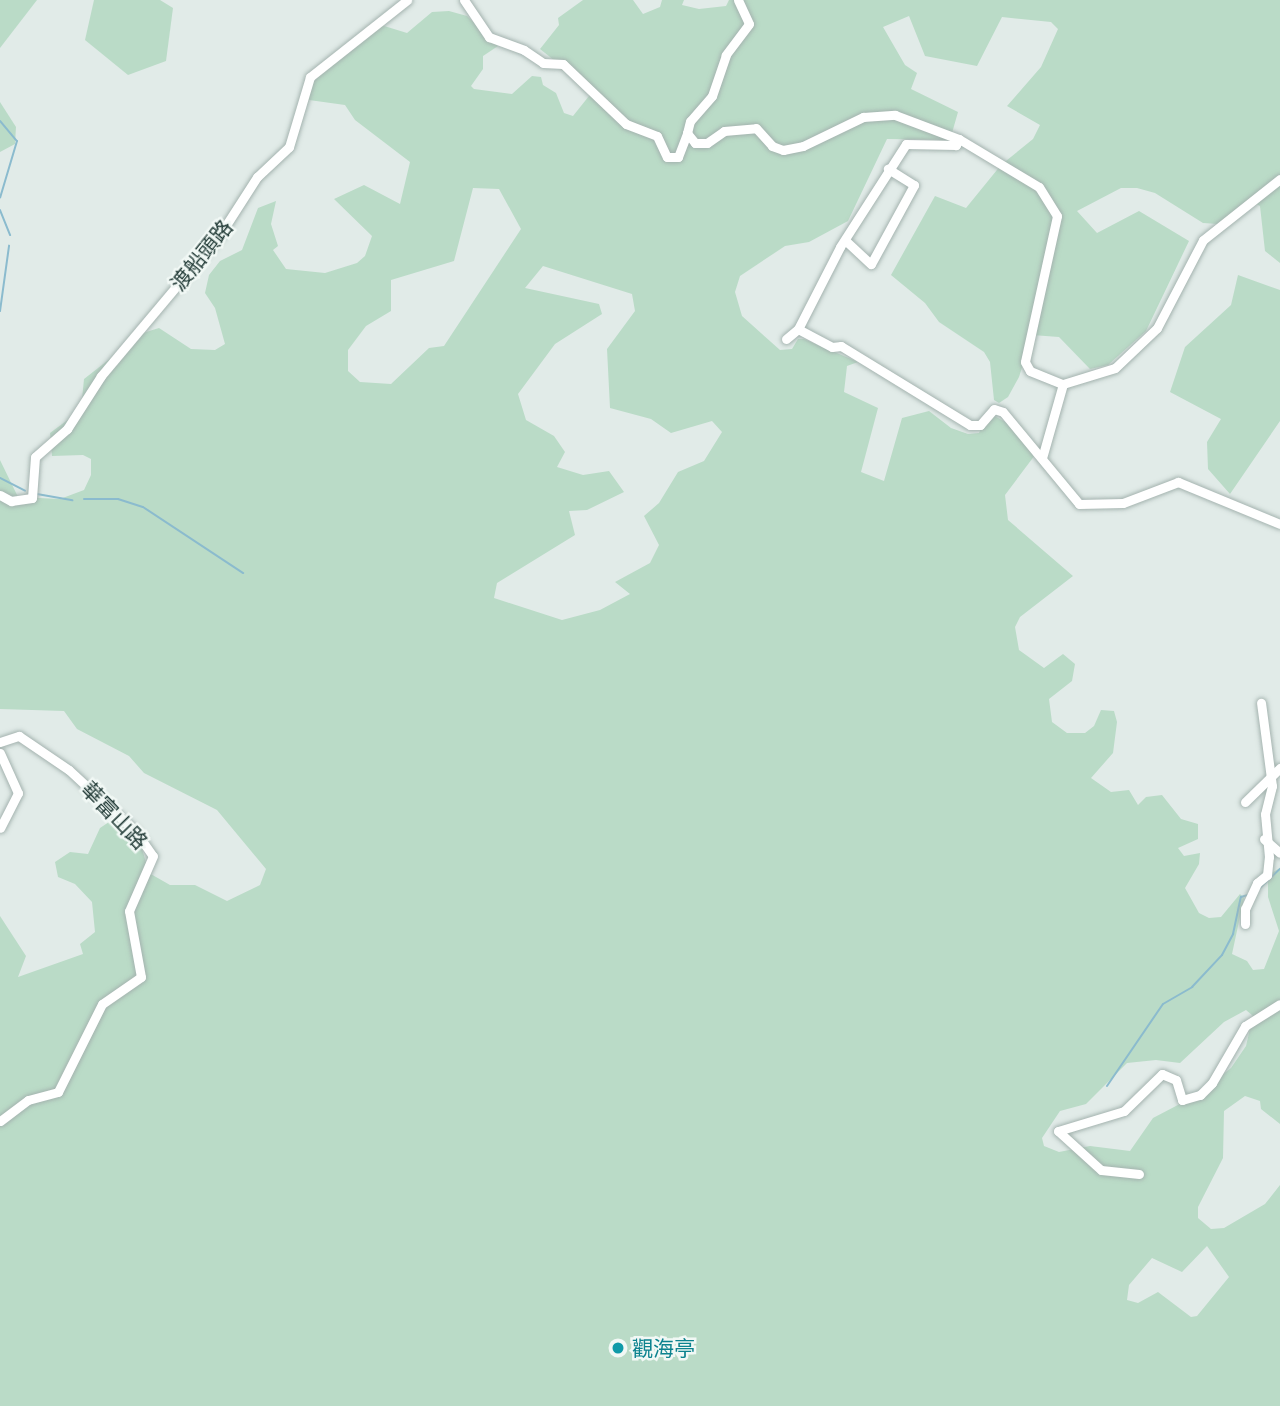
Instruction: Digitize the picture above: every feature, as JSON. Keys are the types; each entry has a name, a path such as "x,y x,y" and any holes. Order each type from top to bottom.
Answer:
{"street":[{"name":"渡船頭路","path":"0,495 11,501 32,498 35,457 67,429 101,376 221,233 257,177 289,147 310,77 407,0"},
{"path":"464,0 498,44 524,50 544,64 563,64 626,124 657,136 667,158 678,156 694,112 712,96 731,45 749,24 738,0"},
{"path":"687,133 701,144 724,131 756,128 772,146 783,150 803,146 845,123 880,114 895,115 959,139 1039,187 1054,206 1057,216 1025,362 1030,371 1063,384 1115,368 1157,328 1203,240 1280,179"},
{"path":"786,339 797,329 888,169 906,144 956,145 959,139"},
{"path":"846,241 871,264 914,185 888,169"},
{"path":"797,329 832,347 841,346 970,425 980,425 994,410 1003,412 1073,499 1087,507 1123,503 1178,482 1280,524"},
{"path":"1042,458 1063,384"},
{"path":"1245,923 1245,909 1257,883 1267,875 1269,858 1264,839 1272,776 1261,703"},
{"name":"華富山路","path":"0,742 19,736 69,770 136,832 153,856 129,911 141,977 102,1004 58,1092 28,1100 0,1121"},
{"path":"0,753 18,793 0,828"},
{"path":"1245,802 1280,768"},
{"path":"1264,839 1280,853"},
{"path":"1139,1174 1101,1170 1058,1131 1124,1111 1162,1074 1176,1080 1182,1100 1200,1095 1212,1083 1245,1026 1280,1004"}],"green space":[{"path":"0,0 37,0 0,48"},
{"path":"94,0 160,0 173,8 166,61 128,75 85,40"},
{"path":"583,0 633,0 643,14 660,7 662,0 684,0 682,5 699,9 726,6 729,0 1280,0 1280,263 1265,251 1260,206 1251,201 1218,224 1203,223 1155,193 1137,188 1121,188 1077,211 1097,233 1139,211 1189,241 1146,331 1108,365 1090,369 1059,337 1032,335 1019,377 1008,397 999,403 994,400 990,362 984,352 939,322 925,303 891,275 935,196 966,208 1001,165 1033,139 1040,125 1007,106 1041,67 1058,29 1051,22 1002,17 977,66 925,56 909,16 883,27 905,65 917,73 911,89 958,112 950,140 887,139 848,221 809,242 785,246 740,276 735,292 742,316 780,350 792,349 798,339 804,339 858,362 847,366 844,392 878,408 861,472 884,481 902,418 929,411 951,428 968,434 979,433 987,412 1011,425 1035,455 1005,495 1008,520 1073,576 1020,617 1015,627 1019,650 1044,668 1063,654 1075,664 1072,681 1049,699 1052,722 1067,733 1085,733 1094,726 1101,710 1114,711 1117,722 1113,753 1091,778 1111,792 1129,790 1138,805 1146,797 1162,795 1181,819 1198,824 1198,839 1178,848 1184,856 1200,853 1199,864 1185,888 1199,913 1209,918 1221,917 1240,894 1244,898 1232,954 1247,961 1253,970 1264,969 1279,931 1268,897 1268,875 1280,868 1280,1124 1261,1109 1260,1101 1245,1096 1224,1111 1223,1158 1198,1207 1198,1218 1211,1229 1224,1228 1265,1204 1280,1185 1280,1406 0,1406 0,916 26,956 18,977 83,954 80,944 95,932 92,902 75,884 58,877 55,862 70,852 88,854 100,828 115,818 141,845 149,873 170,885 195,885 227,901 260,885 266,869 217,810 144,773 129,756 77,729 64,711 0,709 0,460 18,497 60,499 84,490 91,475 91,459 83,455 52,456 50,433 81,410 84,379 143,333 159,328 191,349 215,350 225,344 215,308 205,293 209,275 220,261 242,250 258,208 276,201 271,224 278,246 273,250 286,269 325,273 357,263 365,256 372,236 334,199 364,185 400,204 410,162 355,120 345,105 309,100 306,92 325,64 381,25 407,33 432,12 449,11 467,16 498,46 483,56 483,69 471,86 474,89 512,94 532,76 541,77 543,85 556,93 564,113 573,116 593,91 540,49 559,25 558,18","holes":["473,188 499,189 521,229 444,346 429,348 391,384 360,382 348,371 348,350 366,326 391,311 391,280 454,261","543,266 632,294 635,311 607,349 610,408 651,419 671,433 712,421 722,432 704,461 678,472 659,503 644,516 659,545 650,563 615,582 630,594 600,610 562,620 494,598 497,583 575,535 569,511 587,510 624,492 609,471 583,475 557,467 565,452 554,436 526,420 518,394 555,344 602,314 599,304 525,288","1246,1010 1253,1016 1246,1046 1231,1068 1197,1095 1153,1118 1130,1151 1090,1146 1059,1152 1044,1146 1042,1138 1060,1111 1086,1104 1127,1063 1156,1060 1180,1063 1224,1022","1207,1246 1229,1277 1197,1316 1191,1317 1158,1292 1138,1303 1127,1300 1129,1285 1152,1258 1182,1272"]},
{"path":"0,102 16,127 15,144 0,152"},
{"path":"1238,275 1280,290 1280,421 1230,494 1208,469 1207,442 1221,419 1170,392 1185,347 1231,305"}],"waterway":[{"path":"0,121 17,141 0,198"},
{"path":"0,210 10,235"},
{"path":"0,311 9,246"},
{"path":"0,478 25,491"},
{"path":"37,494 72,500"},
{"path":"84,499 118,499 143,507 243,573"},
{"path":"1259,889 1280,869"},
{"path":"1107,1086 1163,1004 1192,987 1222,955 1233,934 1241,897 1248,895"}],"place":[{"name":"觀海亭","path":"618,1348"}]}
